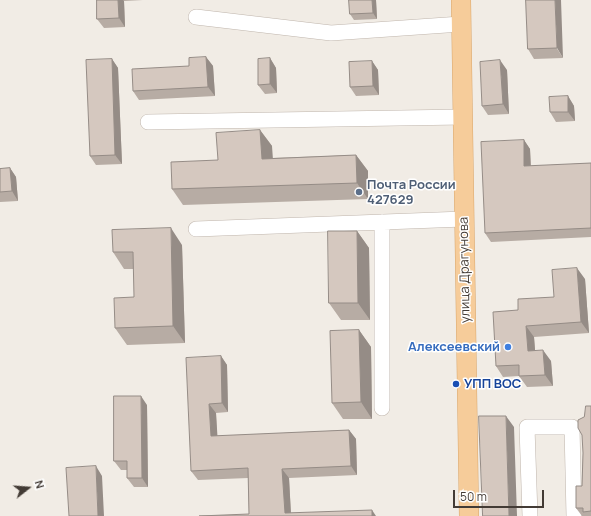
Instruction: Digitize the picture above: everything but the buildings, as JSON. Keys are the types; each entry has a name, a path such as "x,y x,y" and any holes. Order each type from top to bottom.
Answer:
{"main road":[{"name":"улица Драгунова","path":"461,0 469,516"}],"lane":[{"path":"196,17 331,34 461,24"},
{"path":"148,122 462,117"},
{"path":"196,229 464,219"},
{"path":"382,222 382,408"},
{"path":"530,516 527,427 572,427 574,516"}],"place":[{"name":"Почта России 427629","path":"359,192"},
{"name":"Алексеевский","path":"508,347"},
{"name":"УПП ВОС","path":"456,384"}]}
